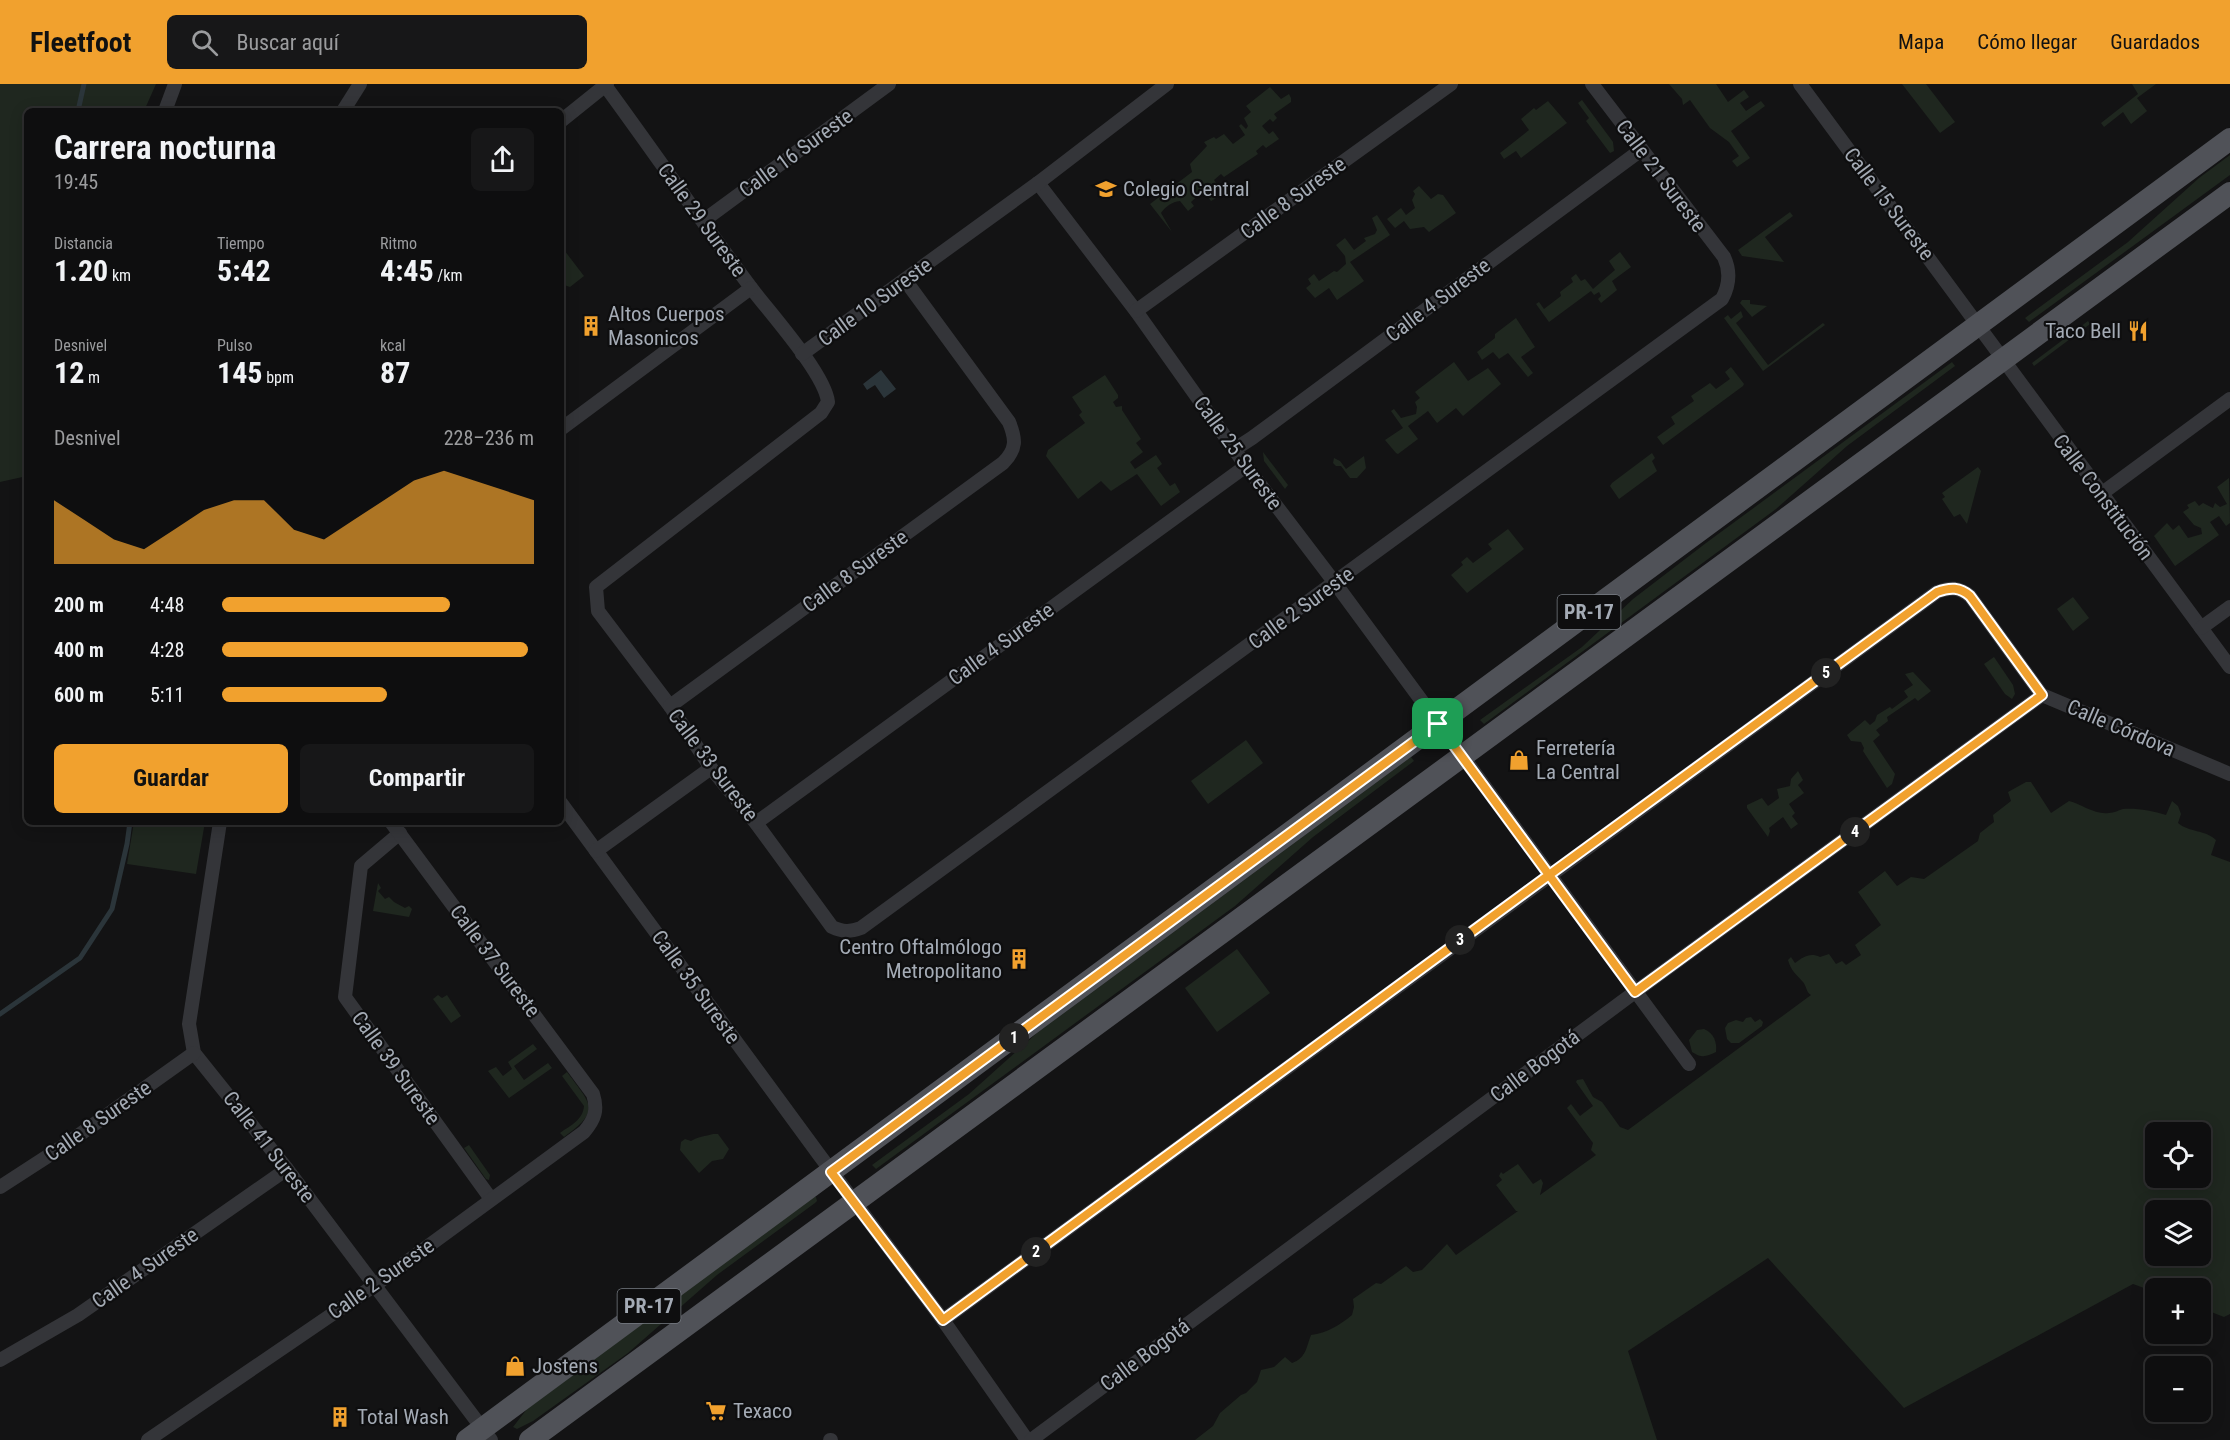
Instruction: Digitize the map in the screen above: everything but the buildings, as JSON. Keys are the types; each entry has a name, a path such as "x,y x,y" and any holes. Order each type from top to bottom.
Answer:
{"main road":[{"name":"PR-17","path":"480,1436 831,1172 2230,139"},
{"name":"PR-17","path":"530,1440 2002,358 2230,193"}],"street":[{"path":"166,108 175,84"},
{"path":"345,108 360,84"},
{"name":"Calle 16 Sureste","path":"703,221 889,84"},
{"name":"Calle 10 Sureste","path":"601,584 821,413 828,402 825,388 802,354 1038,183 1167,84"},
{"name":"Calle 8 Sureste","path":"1136,311 1450,84"},
{"name":"Calle 21 Sureste","path":"1592,84 1724,257 1728,268"},
{"name":"Calle 15 Sureste","path":"1800,84 1978,325"},
{"path":"564,119 605,85"},
{"name":"Calle 29 Sureste","path":"605,85 751,288 802,354"},
{"name":"Calle 4 Sureste","path":"1235,449 1641,150"},
{"name":"Calle 25 Sureste","path":"1038,183 1136,311 1246,466 1335,583 1689,1064"},
{"name":"Calle 2 Sureste","path":"852,932 861,928 1714,306 1727,290 1728,268"},
{"name":"Calle 8 Sureste","path":"670,706 1010,456 1015,443 1009,422 905,280"},
{"path":"564,427 751,288"},
{"name":"Calle Constitución","path":"1978,325 2230,667"},
{"path":"2101,494 2230,399"},
{"name":"Calle 4 Sureste","path":"756,823 1246,466"},
{"name":"Calle 33 Sureste","path":"601,584 596,587 598,611 670,706 711,768 756,823 832,927 852,932"},
{"name":"Calle Córdova","path":"1549,875 1937,592 1953,588 1970,596 2042,695 2230,774"},
{"path":"2201,628 2230,607"},
{"name":"Calle Bogotá","path":"1029,1440 1635,992 2042,695"},
{"path":"596,851 711,768"},
{"name":"Calle 35 Sureste","path":"564,807 1029,1440"},
{"name":"Calle 41 Sureste","path":"220,825 189,1024 194,1053 287,1169 375,1285 480,1436"},
{"name":"Calle 37 Sureste","path":"395,828 593,1094 596,1102"},
{"name":"Calle 39 Sureste","path":"395,828 361,866 345,997 491,1199"},
{"path":"943,1320 1549,875"},
{"name":"Calle 8 Sureste","path":"0,1187 65,1145 194,1053"},
{"name":"Calle 2 Sureste","path":"148,1440 375,1285 584,1132 591,1124 596,1112 596,1102"},
{"name":"Calle 4 Sureste","path":"0,1360 78,1315 287,1169"}],"shaded area":[{"path":"0,84 156,84 145,108 24,108 24,477 0,482"},
{"path":"1669,84 1716,84 1728,102 1744,90 1749,97 1740,103 1746,111 1761,101 1765,106 1731,131 1750,158 1737,167 1732,161 1739,156 1729,142 1710,128 1690,100 1683,105 1682,99"},
{"path":"1902,84 1926,84 1955,122 1940,133"},
{"path":"2132,84 2156,84 2137,98 2147,111 2131,124 2123,112 2104,127 2101,123 2138,94"},
{"path":"1270,87 1281,99 1289,94 1291,98 1291,102 1274,114 1277,118 1273,122 1270,119 1262,126 1269,134 1273,131 1279,139 1266,148 1263,145 1256,151 1258,154 1224,177 1221,174 1214,180 1217,184 1211,188 1218,197 1211,201 1203,191 1191,202 1194,206 1188,211 1180,201 1167,206 1161,213 1172,232 1150,204 1192,172 1190,164 1207,146 1204,142 1224,134 1233,144 1245,135 1239,126 1241,124 1246,129 1248,126 1244,118 1251,112 1246,106"},
{"path":"1582,100 1613,142 1614,151 1610,153 1586,121 1589,118 1578,103"},
{"path":"1548,101 1567,123 1521,158 1516,151 1504,159 1500,153 1529,130 1521,119 1534,108 1536,110"},
{"path":"2230,155 2230,175 2029,322 2025,318 2128,242 2199,178"},
{"path":"1419,186 1431,199 1438,194 1443,195 1456,213 1429,232 1424,227 1410,229 1404,221 1395,228 1387,219 1401,208 1406,215 1415,208 1412,200 1415,194 1413,191"},
{"path":"1790,212 1793,216 1765,237 1784,262 1742,256 1738,250"},
{"path":"1377,215 1390,235 1350,262 1364,281 1337,300 1329,288 1315,298 1306,288 1311,284 1308,279 1314,274 1319,281 1334,271 1337,272 1346,264 1345,256 1336,245 1345,238 1354,250 1366,241 1364,238 1375,234 1377,230 1372,218"},
{"path":"564,250 584,276 570,287 564,285"},
{"path":"1620,252 1631,267 1612,281 1617,290 1601,303 1598,299 1601,296 1599,292 1594,295 1591,291 1549,322 1536,304 1539,302 1544,309 1561,296 1560,292 1573,282 1571,278 1576,274 1581,281 1585,279 1593,289 1615,270 1609,261"},
{"path":"1742,300 1750,300 1750,304 1767,306 1752,317 1740,303"},
{"path":"1741,311 1743,317 1736,323 1768,365 1823,323 1825,325 1763,371 1724,318 1728,315 1731,319"},
{"path":"1516,318 1535,347 1521,357 1533,373 1528,377 1508,353 1499,359 1493,352 1482,360 1477,352"},
{"path":"2088,321 2090,324 2034,366 2032,363"},
{"path":"1454,362 1468,381 1488,368 1501,384 1463,416 1456,408 1437,423 1428,411 1408,426 1418,439 1398,454 1396,453 1385,440 1403,428 1391,411 1394,409 1401,418 1416,414 1415,402 1420,398 1415,392"},
{"path":"1952,362 1955,366 1847,446 1776,509 1484,724 1480,720 1582,647 1633,599 1706,543"},
{"path":"1731,367 1744,384 1743,386 1663,445 1657,437 1675,424 1671,417 1694,401 1691,396 1710,383 1716,389 1730,379 1725,372"},
{"path":"881,370 896,389 884,398 875,385 867,390 863,384"},
{"path":"1105,375 1118,395 1113,402 1116,407 1122,406 1122,410 1141,439 1136,443 1143,452 1130,462 1135,469 1156,455 1162,464 1157,468 1170,486 1175,483 1180,492 1161,506 1137,474 1111,491 1101,481 1078,499 1046,456 1048,450 1085,423 1079,415 1082,412 1072,397"},
{"path":"1263,452 1288,485 1285,489 1264,461"},
{"path":"1652,453 1655,458 1652,461 1657,471 1619,499 1610,486 1612,483"},
{"path":"1364,456 1366,468 1357,478 1350,478 1341,466 1333,463 1334,458 1340,461 1346,469"},
{"path":"1978,467 1981,471 1967,524 1960,514 1954,517 1942,499 1945,497 1942,493"},
{"path":"2229,478 2230,523 2226,526 2219,516 2210,522 2219,535 2175,566 2154,536 2167,523 2173,530 2179,525 2188,538 2202,534 2201,528 2194,525 2183,512 2189,508 2187,505 2195,501 2199,506 2203,503 2213,508 2215,503 2220,507 2227,504 2217,487"},
{"path":"1508,529 1524,549 1467,593 1451,575 1463,565 1461,562 1467,557 1473,563 1492,549 1488,544"},
{"path":"2073,597 2089,618 2073,631 2057,609"},
{"path":"1994,657 2013,685 2015,694 2012,699 2005,694 1984,664"},
{"path":"1913,672 1931,691 1918,701 1915,698 1887,717 1888,721 1876,730 1880,735 1873,741 1895,774 1892,784 1887,788 1863,751 1861,742 1851,741 1847,735 1865,720 1870,725 1875,721 1877,715 1890,707 1892,709 1908,697 1904,691 1913,685 1905,674"},
{"path":"1246,740 1263,763 1208,804 1191,781"},
{"path":"1411,757 1414,761 1313,837 1235,906 876,1169 872,1165 969,1094 1037,1033"},
{"path":"1798,771 1803,780 1798,785 1804,793 1789,804 1795,813 1792,816 1798,824 1791,829 1783,817 1769,828 1768,837 1747,805 1762,798 1768,806 1779,798 1777,789 1790,786 1791,779"},
{"path":"2026,782 2031,782 2051,813 2069,801 2104,813 2134,809 2166,815 2172,801 2178,806 2181,814 2178,823 2216,840 2211,855 2230,862 2230,1314 2224,1317 2211,1312 2211,1278 2145,1278 2145,1288 2133,1284 1904,1408 1768,1258 1628,1351 1657,1440 1195,1440 1213,1426 1220,1413 1257,1382 1261,1370 1274,1367 1285,1357 1292,1363 1297,1361 1305,1352 1311,1335 1333,1328 1352,1315 1353,1299 1376,1283 1381,1284 1406,1266 1413,1272 1422,1270 1447,1244 1456,1255 1518,1211 1496,1185 1502,1180 1499,1176 1501,1172 1503,1174 1518,1164 1533,1184 1541,1179 1543,1183 1540,1195 1596,1155 1591,1150 1593,1143 1567,1108 1571,1104 1580,1116 1593,1106 1576,1082 1577,1080 1583,1079 1593,1097 1602,1102 1620,1127 1628,1130 1811,995 1791,967 1788,960 1791,957 1795,963 1807,956 1820,957 1829,954 1836,964 1842,961 1846,965 1861,955 1855,945 1881,925 1858,892 1885,871 1897,886 1911,877 1924,879 1978,841 1980,833 1994,822 1993,815 2011,801 2008,792"},
{"path":"134,825 204,825 196,874 127,864"},
{"path":"378,883 381,888 378,891 385,899 389,897 405,908 409,906 412,909 409,917 373,911"},
{"path":"1237,949 1270,993 1217,1032 1185,988"},
{"path":"438,995 442,998 447,995 461,1016 451,1023 433,999"},
{"path":"1751,1017 1755,1022 1760,1019 1763,1022 1762,1026 1739,1043 1731,1043 1727,1039 1725,1028 1728,1023 1736,1020 1743,1022 1746,1018"},
{"path":"1704,1029 1714,1038 1716,1052 1701,1056 1692,1052 1689,1040 1697,1030"},
{"path":"533,1044 537,1049 514,1066 524,1080 548,1063 552,1068 509,1098 488,1071 496,1067 503,1076 512,1069 508,1062"},
{"path":"567,1072 582,1092 589,1107 584,1120 564,1137 560,1133 579,1119 584,1106 562,1076"},
{"path":"718,1134 729,1149 723,1159 712,1161 699,1173 680,1150 681,1142 685,1139 691,1141"},
{"path":"469,1145 490,1175 489,1180 464,1148"},
{"path":"816,1197 815,1203 717,1275 628,1353 533,1421 517,1429 513,1427 527,1409"}],"waterway":[{"path":"79,108 84,84"},
{"path":"0,1014 80,958 112,909 130,825"}],"place":[{"name":"Colegio Central","path":"1106,189"},
{"name":"Altos Cuerpos Masonicos","path":"591,326"},
{"name":"Taco Bell","path":"2138,331"},
{"name":"Ferretería La Central","path":"1519,760"},
{"name":"Centro Oftalmólogo Metropolitano","path":"1019,959"},
{"name":"Jostens","path":"515,1366"},
{"name":"Texaco","path":"716,1411"},
{"name":"Total Wash","path":"340,1417"}],"route":[{"path":"1438,724 831,1172 943,1320 1549,875 1635,992 2042,695 1970,596 1953,588 1937,592 1549,875 1438,724"}]}
